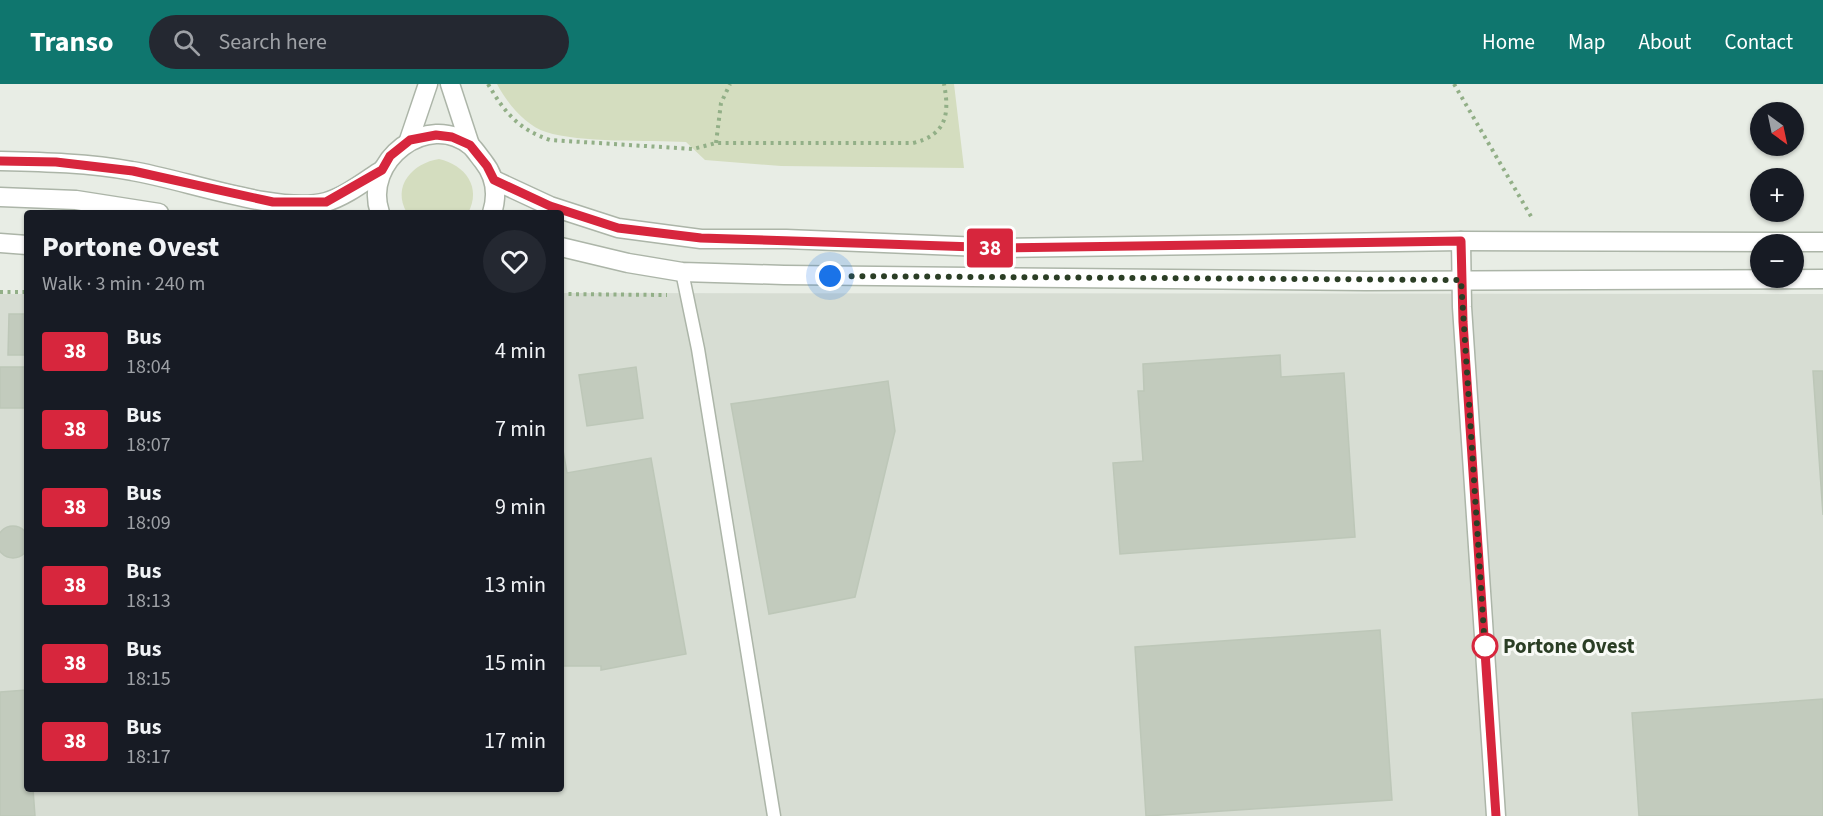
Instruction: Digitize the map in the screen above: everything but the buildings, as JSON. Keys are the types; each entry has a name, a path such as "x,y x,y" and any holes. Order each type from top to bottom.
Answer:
{"street":[{"path":"410,140 428,84"},
{"path":"450,84 470,145 487,166 494,180 496,195 493,210"},
{"path":"380,210 377,186 382,170 390,156 410,140 436,135 452,137 470,145"},
{"path":"0,161 56,162 133,171 273,202 302,203 326,202 382,170"},
{"path":"494,180 562,210"},
{"path":"0,197 76,200 140,210"},
{"path":"564,211 608,225 701,238 1006,248 1461,241 1823,242"},
{"path":"1461,241 1461,280 1496,816"},
{"path":"0,243 24,245"},
{"path":"564,248 628,263 682,272 943,279 1823,279"}],"lane":[{"path":"682,272 698,349 774,816"}],"path":[{"path":"488,84 512,119 528,132 550,140 693,149 716,143 913,143 928,139 940,129 946,115 944,84"},
{"path":"716,143 721,103 730,84"},
{"path":"1454,84 1532,219"},
{"path":"0,292 24,292"}],"shaded area":[{"path":"564,293 1823,294 1823,816 0,816 0,294 24,294 24,792 564,792"}],"green space":[{"path":"497,84 954,84 964,168 781,166 705,160 686,142 560,136 538,129 524,119 511,106"},
{"path":"439,159 448,162 469,178 473,194 469,210 406,210 403,203 403,185 413,171 430,161"}],"bus line":[{"name":"38","path":"0,161 56,162 133,171 273,202 326,202 346,193 382,170 390,156 410,140 436,135 452,137 470,145 487,166 494,180 560,210"},
{"name":"38","path":"564,212 618,228 701,238 786,239 951,247 1461,241 1463,322 1496,816"}],"place":[{"name":"Portone Ovest","path":"1485,646"}],"route":[{"path":"830,276 984,279 1155,277 1366,281 1461,280 1485,649 1485,646"}]}
